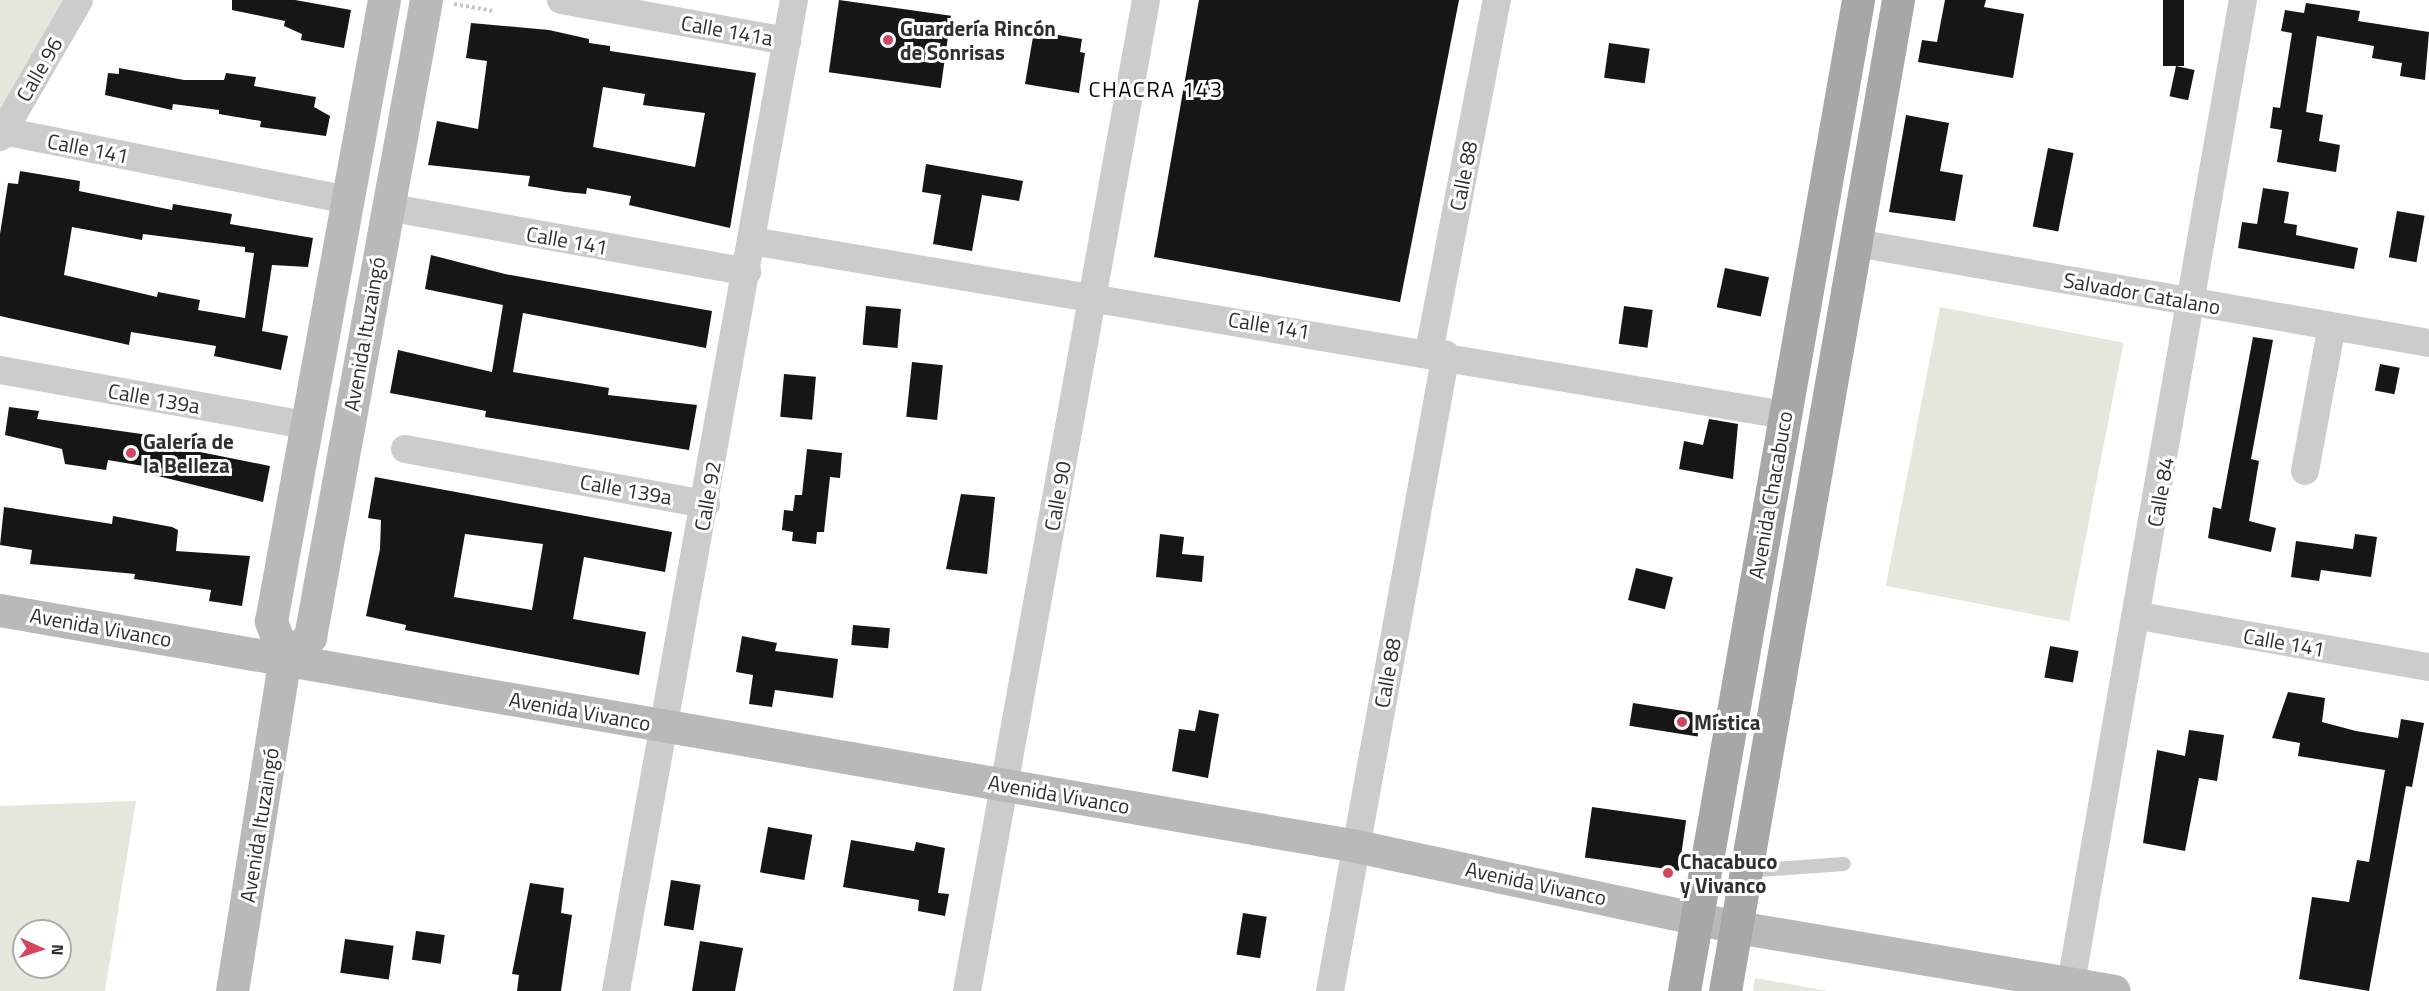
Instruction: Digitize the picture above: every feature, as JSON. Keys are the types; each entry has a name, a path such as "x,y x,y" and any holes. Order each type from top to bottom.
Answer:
{"main road":[{"name":"Avenida Ituzaingó","path":"232,991 285,658 271,621 384,0"},
{"name":"Avenida Chacabuco","path":"1684,991 1858,0"},
{"name":"Avenida Chacabuco","path":"1725,991 1898,0"},
{"name":"Avenida Ituzaingó","path":"285,658 310,637 387,207 440,2"},
{"name":"Avenida Vivanco","path":"0,610 1356,846 1698,916 1737,927 2115,991"}],"street":[{"name":"Calle 96","path":"2,134 79,0"},
{"name":"Calle 141a","path":"561,0 787,41"},
{"name":"Calle 92","path":"616,991 667,726 794,0"},
{"name":"Calle 90","path":"968,991 1146,0"},
{"name":"Calle 88","path":"1330,991 1497,0"},
{"name":"Calle 84","path":"2071,983 2139,616 2243,0"},
{"name":"Calle 141","path":"2,134 348,200"},
{"name":"Calle 141","path":"387,207 747,272"},
{"name":"Calle 141","path":"752,241 1437,353 1784,415"},
{"name":"Salvador Catalano","path":"1856,243 2429,343"},
{"path":"2305,471 2332,326"},
{"name":"Calle 139a","path":"0,370 307,426"},
{"name":"Calle 139a","path":"405,449 706,504"},
{"name":"Calle 141","path":"2139,616 2429,668"}],"lane":[{"path":"1746,871 1844,864"}],"path":[{"path":"440,2 492,11"}],"shaded area":[{"path":"0,0 64,0 0,111"},
{"path":"1940,307 2124,343 2069,621 1886,586"},
{"path":"136,801 105,991 0,991 0,806"},
{"path":"1755,978 1828,991 1753,991"}],"building":[{"path":"232,0 295,0 351,10 344,48 301,40 302,34 284,26 285,21 232,10"},
{"name":"Guardería Rincón de Sonrisas","path":"839,0 951,16 941,88 829,72"},
{"path":"1199,0 1459,0 1400,302 1154,257"},
{"path":"1945,0 1986,0 1984,7 2024,14 2013,78 1918,62 1922,40 1937,42"},
{"path":"2163,0 2184,0 2184,66 2163,66"},
{"path":"2306,3 2360,11 2358,21 2429,32 2425,80 2400,76 2402,63 2372,58 2374,46 2317,36 2306,112 2323,115 2319,141 2340,145 2336,172 2277,162 2282,130 2270,128 2273,107 2280,108 2292,33 2281,31 2285,10 2304,13"},
{"path":"471,23 549,30 589,39 589,43 610,46 610,51 756,73 730,228 629,205 631,196 587,188 586,194 565,192 528,186 530,176 428,165 437,121 478,129 487,61 466,58","holes":["603,87 645,94 643,105 705,113 695,167 593,147"]},
{"path":"1034,31 1082,39 1080,52 1085,53 1079,93 1025,84"},
{"path":"1609,43 1650,49 1645,83 1604,78"},
{"path":"2176,66 2195,70 2188,100 2170,96"},
{"path":"119,68 184,80 224,80 226,73 256,77 254,86 316,97 314,107 330,116 326,136 260,127 261,121 219,114 219,110 173,104 172,110 105,95 108,73 119,74"},
{"path":"1906,115 1949,123 1940,171 1963,175 1955,221 1889,212"},
{"path":"2048,148 2074,153 2058,231 2033,227"},
{"path":"926,164 1023,181 1019,201 982,195 972,251 933,244 941,195 922,192"},
{"path":"20,171 80,181 79,191 172,210 173,204 232,214 230,224 313,238 308,267 272,265 262,331 288,336 281,370 214,356 216,346 131,332 129,345 0,316 0,234 8,183 18,184","holes":["72,227 142,240 143,234 245,247 245,252 254,253 245,318 198,310 200,300 158,292 157,297 64,275"]},
{"path":"2263,188 2289,192 2284,223 2297,225 2296,235 2358,248 2354,269 2238,248 2242,222 2257,224"},
{"path":"2397,211 2425,216 2416,262 2389,257"},
{"path":"431,255 505,274 712,311 706,348 523,313 513,372 609,388 608,395 697,405 689,450 485,417 486,411 390,393 398,350 492,372 503,305 425,289"},
{"path":"1725,268 1769,277 1761,316 1717,307"},
{"path":"866,306 901,309 897,348 863,345"},
{"path":"1624,306 1653,310 1647,348 1619,344"},
{"path":"2253,337 2273,340 2251,459 2259,461 2249,521 2276,528 2271,552 2208,538 2213,507 2221,509"},
{"path":"912,362 943,365 937,420 906,417"},
{"path":"2380,364 2400,368 2394,394 2375,391"},
{"path":"784,374 816,377 812,420 780,417"},
{"path":"9,407 39,411 37,419 197,442 195,451 270,466 263,502 154,475 155,468 108,460 106,470 65,464 62,449 5,435"},
{"path":"1709,419 1738,424 1733,479 1679,469 1684,441 1703,445"},
{"path":"807,449 842,453 840,478 830,477 824,532 817,532 816,544 792,541 793,532 782,530 784,510 793,511 795,495 802,495"},
{"path":"375,477 672,532 665,572 584,557 573,619 646,632 639,675 405,630 406,625 366,616 380,549 381,520 368,518","holes":["465,534 543,544 532,610 454,597"]},
{"path":"961,494 995,497 987,574 946,569"},
{"path":"4,507 112,524 113,516 172,527 178,530 176,551 250,556 242,606 209,601 211,590 134,579 135,574 30,564 32,550 0,545"},
{"path":"1160,534 1184,537 1182,554 1204,556 1202,582 1156,577"},
{"path":"2355,534 2377,537 2371,577 2321,570 2319,581 2291,577 2296,541 2353,549"},
{"path":"1636,568 1673,577 1665,609 1628,600"},
{"path":"853,625 890,628 888,648 851,645"},
{"path":"742,636 777,643 775,651 838,659 833,698 775,690 772,707 749,704 753,675 736,672"},
{"path":"2050,646 2079,651 2073,683 2044,678"},
{"path":"2288,692 2325,698 2322,722 2356,731 2398,738 2401,719 2424,723 2412,787 2406,786 2369,991 2299,979 2312,897 2349,902 2357,860 2369,862 2385,770 2298,756 2300,743 2272,738"},
{"path":"1633,703 1701,714 1698,737 1629,726"},
{"path":"1199,710 1219,714 1208,778 1172,771 1179,729 1195,731"},
{"path":"2189,730 2224,735 2217,781 2199,778 2185,851 2143,843 2157,750 2185,756"},
{"path":"1592,807 1686,820 1679,871 1585,858"},
{"path":"768,827 812,835 804,880 760,872"},
{"path":"851,840 914,851 916,842 945,848 938,893 949,894 945,916 918,911 919,900 843,887"},
{"path":"671,880 701,885 693,930 664,925"},
{"path":"530,883 564,888 561,913 572,915 561,991 517,991 519,975 512,974"},
{"path":"1243,913 1267,917 1260,958 1236,954"},
{"path":"416,931 445,935 441,964 412,960"},
{"path":"345,939 394,946 389,979 340,973"},
{"path":"700,941 743,948 735,991 692,991"}],"place":[{"name":"Guardería Rincón de Sonrisas","path":"888,40"},
{"name":"Galería de la Belleza","path":"131,453"},
{"name":"Mística","path":"1682,722"},
{"name":"Chacabuco y Vivanco","path":"1668,873"}],"district":[{"name":"CHACRA 143","path":"1156,90"}]}
